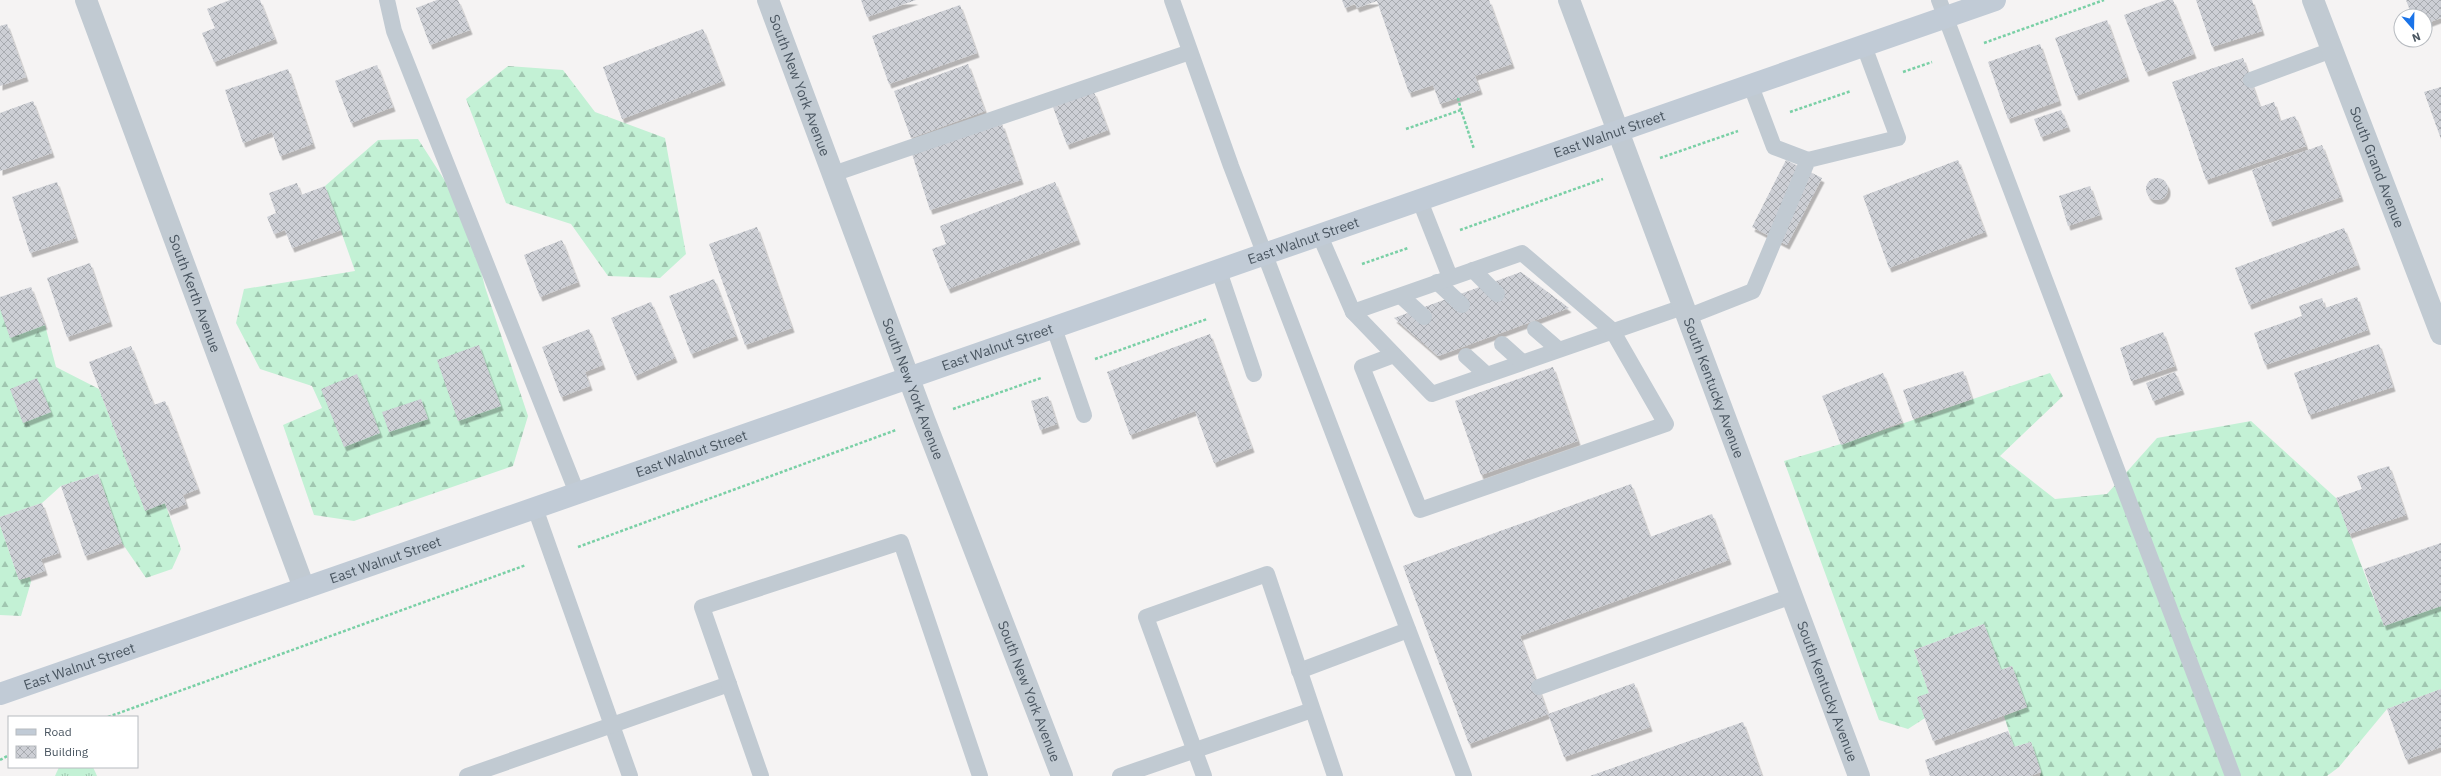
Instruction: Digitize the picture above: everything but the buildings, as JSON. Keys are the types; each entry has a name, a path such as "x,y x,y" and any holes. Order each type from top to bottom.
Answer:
{"main road":[{"name":"East Walnut Street","path":"0,694 1751,86 1864,46 1942,9 1995,0"}],"street":[{"name":"South Kerth Avenue","path":"86,0 304,588"},
{"name":"South New York Avenue","path":"768,0 924,419 1062,776"},
{"name":"South Kentucky Avenue","path":"1569,0 1859,776"},
{"name":"South Grand Avenue","path":"2313,0 2441,334"}],"lane":[{"path":"387,0 394,31 577,494"},
{"path":"1172,0 1231,166 1464,776"},
{"path":"1942,9 2233,776"},
{"path":"1751,86 1774,147 1808,160 1898,138 1864,46"},
{"path":"2251,80 2332,50"},
{"path":"833,174 1190,52"},
{"path":"1320,236 1353,312 1432,394 1612,330 1685,312 1753,292 1808,160"},
{"path":"1420,201 1434,239 1443,280 1462,305"},
{"path":"1353,312 1522,253 1612,330 1666,424 1420,510 1362,367 1394,355"},
{"path":"1472,270 1497,294"},
{"path":"1219,271 1254,374"},
{"path":"1401,296 1424,317"},
{"path":"1054,328 1084,415"},
{"path":"1535,329 1558,349"},
{"path":"1502,344 1521,362"},
{"path":"1466,356 1487,375"},
{"path":"535,508 630,776"},
{"path":"761,776 702,607 900,542 980,776"},
{"path":"1204,776 1146,617 1267,574 1335,776"},
{"path":"1539,687 1792,596"},
{"path":"1299,671 1408,630"},
{"path":"467,776 611,724 729,684"},
{"path":"1120,776 1312,710"}],"path":[{"path":"1899,74 2104,0"},
{"path":"1336,273 1854,90"},
{"path":"1458,98 1484,179"},
{"path":"1406,129 1461,110"},
{"path":"111,716 924,419 1233,310"}],"green space":[{"path":"508,66 563,70 595,112 665,138 686,254 660,278 608,276 571,224 506,203 466,99"},
{"path":"418,139 467,215 485,287 528,416 513,466 354,521 314,515 283,425 322,408 312,386 260,369 236,323 244,289 355,271 325,186 378,140"},
{"path":"0,309 45,325 56,367 99,389 145,510 165,503 181,549 172,569 146,578 122,543 98,474 61,486 42,503 0,517"},
{"path":"2050,373 2063,396 2000,456 2055,499 2107,494 2157,438 2251,421 2336,498 2384,625 2441,606 2441,689 2387,709 2339,767 2327,776 2040,776 2041,772 2031,742 2014,747 2004,716 2027,707 2012,666 2001,670 1984,624 1914,650 1929,693 1925,718 1908,729 1879,720 1784,461 1884,430"},
{"path":"0,525 19,580 30,577 31,582 21,616 0,615"},
{"path":"59,768 93,768 97,776 55,776"}]}
